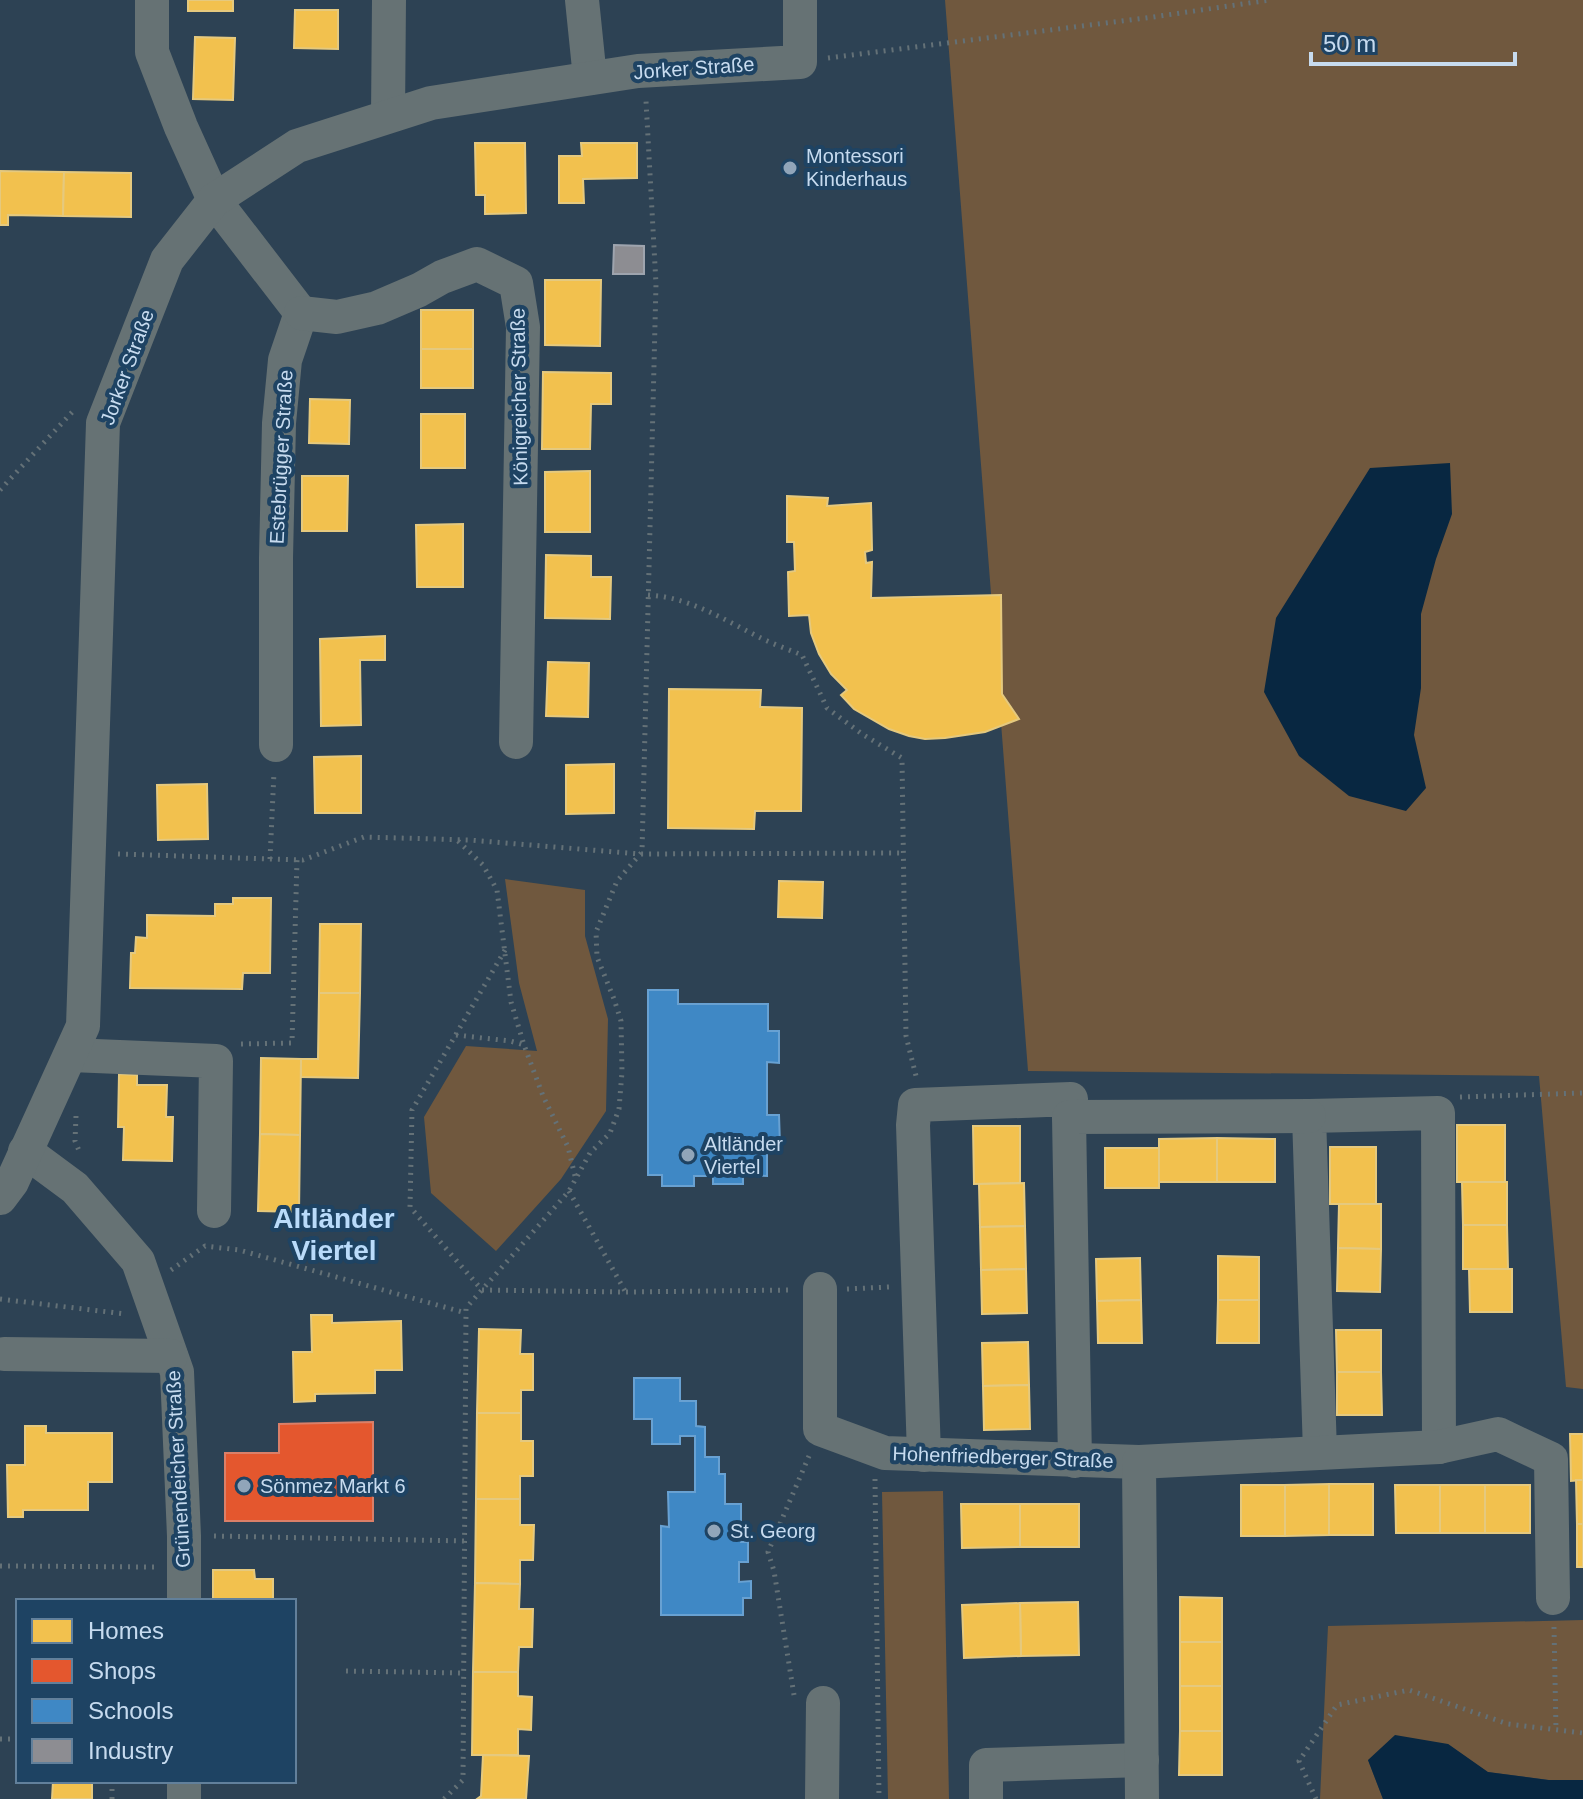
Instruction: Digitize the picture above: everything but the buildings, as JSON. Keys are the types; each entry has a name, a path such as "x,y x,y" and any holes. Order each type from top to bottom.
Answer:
{"street":[{"path":"152,0 152,52 214,200 301,313"},
{"path":"388,116 389,0"},
{"path":"582,0 590,78"},
{"path":"800,0 800,62"},
{"name":"Jorker Straße","path":"0,1198 12,1182 13,1155 71,1055 83,1026 103,423 167,260 214,200 297,146 388,116 431,103 638,71 800,62"},
{"name":"Königreicher Straße","path":"301,313 337,317 377,308 477,264 516,283 523,327 516,742"},
{"name":"Estebrügger Straße","path":"276,745 279,423 285,360 301,313"},
{"path":"71,1055 216,1061 214,1211"},
{"path":"924,1455 913,1125 915,1105 1071,1099 1075,1461"},
{"path":"1069,1117 1438,1113 1439,1447"},
{"path":"1309,1116 1320,1452"},
{"name":"Grünendeicher Straße","path":"13,1155 75,1188 138,1261 177,1372 184,1599"},
{"path":"820,1289 820,1429"},
{"path":"4,1354 171,1356"},
{"name":"Hohenfriedberger Straße","path":"820,1429 885,1453 1139,1462 1439,1447 1498,1434 1551,1459 1553,1598"},
{"name":"Hohenfriedberger Straße","path":"1139,1462 1142,1799"},
{"path":"822,1799 823,1703"},
{"path":"986,1799 986,1765 1142,1760"}],"path":[{"path":"800,62 1270,0"},
{"path":"444,1799 463,1780 466,1308 569,1191 590,1153 610,1133 619,1109 621,1021 597,957 596,932 617,881 642,852 656,284 647,105 638,71"},
{"path":"0,490 78,406 114,395"},
{"path":"648,595 666,596 700,607 802,655 827,708 902,758 906,1036 918,1084 915,1105"},
{"path":"270,859 276,745"},
{"path":"89,853 303,860 364,837 458,840 640,854 902,853"},
{"path":"458,840 483,865 497,890 511,1002 543,1096 568,1147 575,1177"},
{"path":"216,1061 222,1044 292,1043 297,860"},
{"path":"505,950 412,1110 410,1207 482,1290 626,1292 918,1286"},
{"path":"456,1035 524,1045"},
{"path":"1438,1113 1438,1098 1583,1093"},
{"path":"76,1112 75,1141 81,1154"},
{"path":"569,1191 626,1292"},
{"path":"0,1299 152,1302 205,1246 239,1250 466,1313"},
{"path":"820,1429 768,1552 774,1571 795,1701 823,1703"},
{"path":"875,1450 879,1799"},
{"path":"0,1566 184,1551 465,1541"},
{"path":"1553,1598 1556,1730"},
{"path":"346,1671 464,1673"},
{"path":"1316,1799 1299,1761 1337,1705 1409,1690 1508,1724 1583,1733"}],"shaded area":[{"path":"945,0 1583,0 1583,1389 1566,1387 1539,1076 1028,1071"},
{"path":"505,879 585,890 585,936 608,1019 606,1111 561,1179 496,1251 431,1193 424,1117 466,1046 537,1051 519,983"},
{"path":"943,1491 949,1799 888,1799 882,1492"},
{"path":"1583,1620 1583,1780 1549,1780 1487,1772 1448,1744 1368,1760 1383,1799 1320,1799 1328,1626"}],"water":[{"path":"1450,463 1452,514 1421,614 1421,688 1414,735 1426,788 1406,811 1349,796 1299,756 1264,692 1276,618 1370,468"},
{"path":"1395,1735 1448,1744 1488,1772 1548,1780 1583,1780 1583,1799 1383,1799 1368,1760"}],"place":[{"name":"Montessori Kinderhaus","path":"790,168"},
{"name":"Altländer Viertel","path":"688,1155"},
{"name":"Sönmez Markt 6","path":"244,1486"},
{"name":"St. Georg","path":"714,1531"}],"district":[{"name":"Altländer Viertel","path":"334,1234"}]}
